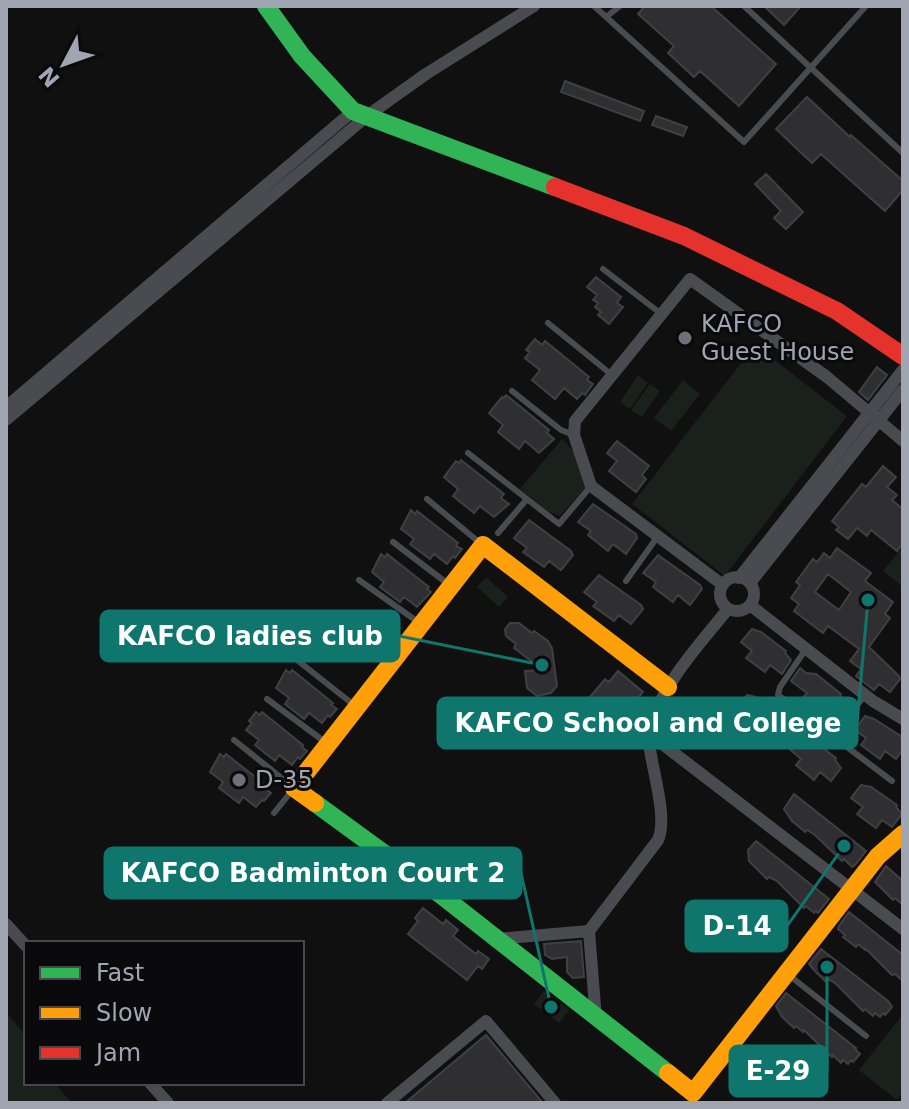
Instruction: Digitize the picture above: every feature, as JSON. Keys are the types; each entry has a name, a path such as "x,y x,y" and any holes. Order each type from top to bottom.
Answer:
{"street":[{"path":"266,6 302,56 360,114 684,236 837,311 903,356"},
{"path":"6,407 360,114 534,6"},
{"path":"6,420 360,114"},
{"path":"723,585 591,486 574,435 575,421 690,279 804,359 903,441"},
{"path":"744,580 875,415 903,370"},
{"path":"875,415 903,390"},
{"path":"668,687 483,545 294,788 441,895 689,1098 878,856 903,834"},
{"path":"733,578 744,580 754,594 750,605 739,611 728,609 720,595 723,585 733,578"},
{"path":"750,605 866,695 903,719"},
{"path":"596,1019 589,931 662,830 648,751 648,733 653,714 668,687 728,609"},
{"path":"648,733 903,929"},
{"path":"6,924 24,944"},
{"path":"496,939 589,931"},
{"path":"387,1103 486,1021 555,1103"}],"lane":[{"path":"594,6 744,142 866,6"},
{"path":"606,17 620,6"},
{"path":"744,6 903,153"},
{"path":"603,269 660,313"},
{"path":"548,323 612,375"},
{"path":"512,391 561,430 574,435"},
{"path":"468,453 559,524 591,486"},
{"path":"427,499 483,545"},
{"path":"498,533 527,499"},
{"path":"626,581 658,536"},
{"path":"393,542 451,587"},
{"path":"359,580 421,625"},
{"path":"329,620 390,665"},
{"path":"806,649 780,687 778,695 892,781"},
{"path":"297,660 357,707"},
{"path":"833,737 866,695"},
{"path":"267,699 328,744"},
{"path":"234,740 294,788 274,813"},
{"path":"787,973 866,1036"}],"shaded area":[{"path":"755,345 847,416 725,576 632,504"},
{"path":"638,375 648,383 630,409 620,402"},
{"path":"683,380 700,394 671,431 654,418"},
{"path":"650,384 660,391 642,417 631,410"},
{"path":"562,439 577,455 586,487 560,516 549,512 520,489"},
{"path":"903,546 903,587 883,571"},
{"path":"486,577 508,597 499,607 477,587"},
{"path":"544,991 569,1010 559,1023 534,1004"},
{"path":"6,1012 24,1034 24,1085 56,1085 72,1103 6,1103"},
{"path":"903,1014 903,1091 897,1100 859,1070"}],"building":[{"path":"645,6 711,6 776,64 739,106 700,71 694,77 668,53 674,46 638,14"},
{"path":"764,6 801,6 784,25"},
{"path":"565,81 644,111 640,121 561,92"},
{"path":"807,97 903,181 903,190 885,211 821,154 812,163 776,129"},
{"path":"656,116 687,127 683,136 652,125"},
{"path":"766,174 803,212 786,229 774,218 781,211 755,184"},
{"path":"596,277 621,297 617,303 623,307 609,324 598,315 601,312 595,307 598,303 593,300 597,295 587,287"},
{"path":"535,339 542,345 545,341 589,377 587,380 593,384 585,395 582,393 577,399 564,388 555,399 532,380 540,370 525,358 530,352 526,350"},
{"path":"877,367 887,375 868,400 859,392"},
{"path":"506,395 549,430 547,433 554,439 539,453 525,441 519,449 498,432 503,425 489,413"},
{"path":"617,441 649,466 642,475 646,479 636,492 609,471 617,461 607,453"},
{"path":"461,460 504,494 501,498 509,504 494,517 480,506 474,513 453,496 458,489 444,477 456,461 459,463"},
{"path":"883,466 896,477 887,487 897,495 892,500 903,509 903,543 897,551 871,530 867,536 857,528 848,539 836,530 839,527 832,521 862,484 866,487"},
{"path":"593,504 636,534 637,538 626,554 613,544 608,551 588,535 591,531 578,522"},
{"path":"411,510 415,514 417,511 458,543 456,546 462,549 455,558 453,556 447,564 434,554 430,559 410,544 414,539 401,529"},
{"path":"529,520 571,551 573,555 561,570 549,561 544,567 523,552 527,548 514,538"},
{"path":"837,548 871,573 865,581 893,602 885,614 890,618 869,647 899,676 890,692 879,684 874,690 856,676 861,669 850,661 859,649 828,626 823,633 794,611 799,604 791,598 800,585 796,582 813,559 817,562 824,553 830,558","holes":["828,574 851,592 839,610 815,592"]},
{"path":"381,554 385,557 387,554 429,587 427,589 431,592 417,607 404,597 400,602 380,587 384,582 372,572"},
{"path":"658,555 700,585 702,589 690,605 678,595 673,602 653,587 656,582 643,573"},
{"path":"599,575 641,605 643,609 631,624 619,615 614,621 593,606 597,602 584,592"},
{"path":"510,623 519,623 548,641 552,648 557,686 551,693 537,696 527,688 525,671 543,670 514,648 516,644 506,636 505,629"},
{"path":"752,629 786,651 791,660 782,674 770,665 765,672 746,658 752,651 741,642"},
{"path":"800,668 806,673 816,674 841,694 846,703 836,716 825,708 819,715 801,700 807,693 791,681"},
{"path":"286,670 290,673 292,670 333,703 331,705 337,709 330,717 328,715 322,723 309,713 304,719 285,704 289,698 276,688"},
{"path":"618,671 643,692 634,703 639,708 609,745 574,716 605,679 609,682"},
{"path":"747,695 756,697 782,717 780,719 784,724 800,738 811,739 836,758 841,768 831,781 820,772 814,780 796,765 801,759 777,738 766,730 760,738 742,723 747,716 736,708"},
{"path":"256,712 260,715 262,712 303,745 307,751 300,759 298,757 292,765 279,755 275,761 255,745 259,740 246,730"},
{"path":"865,716 901,736 903,749 896,759 885,751 880,759 861,745 866,738 855,730"},
{"name":"D-35","path":"220,754 224,757 226,754 268,787 266,789 271,793 264,801 256,807 243,797 239,803 219,788 223,782 210,772"},
{"path":"861,785 871,787 897,805 902,814 892,827 882,820 876,828 857,814 863,807 851,798"},
{"path":"794,794 866,851 855,865 852,867 844,859 842,861 815,835 807,830 805,832 792,821 784,809"},
{"path":"756,841 829,899 818,913 806,906 804,908 777,881 767,879 749,861 748,850"},
{"path":"886,866 903,881 903,905 895,898 893,900 875,882"},
{"path":"423,908 443,924 446,920 458,930 453,936 476,954 478,951 489,959 482,969 478,966 467,980 408,934"},
{"path":"849,912 903,955 903,981 892,975 866,949 858,944 856,947 843,937 845,935 838,929"},
{"path":"581,941 584,977 573,978 567,972 567,957 552,959 545,955 544,944"},
{"path":"821,949 888,1001 892,1007 885,1015 883,1013 880,1017 875,1013 873,1016 865,1009 863,1011 836,984 828,979 826,982 814,970 809,964"},
{"path":"786,993 856,1048 860,1054 853,1062 851,1060 848,1064 843,1060 841,1063 804,1030 794,1028 782,1017 776,1006"},
{"path":"486,1035 543,1103 405,1103"}],"traffic: fast":[{"path":"266,6 302,56 353,111 555,187"},
{"path":"315,803 441,895 668,1073"}],"traffic: slow":[{"path":"315,803 294,788 483,545 668,687"},
{"path":"668,1073 693,1093 878,856 903,834"}],"traffic: jam":[{"path":"555,187 684,236 837,311 903,356"}],"place":[{"name":"KAFCO Guest House","path":"685,338"},
{"name":"KAFCO School and College","path":"868,600"},
{"name":"KAFCO ladies club","path":"542,665"},
{"name":"D-35","path":"239,780"},
{"name":"D-14","path":"844,846"},
{"name":"E-29","path":"827,967"},
{"name":"KAFCO Badminton Court 2","path":"551,1007"}]}
